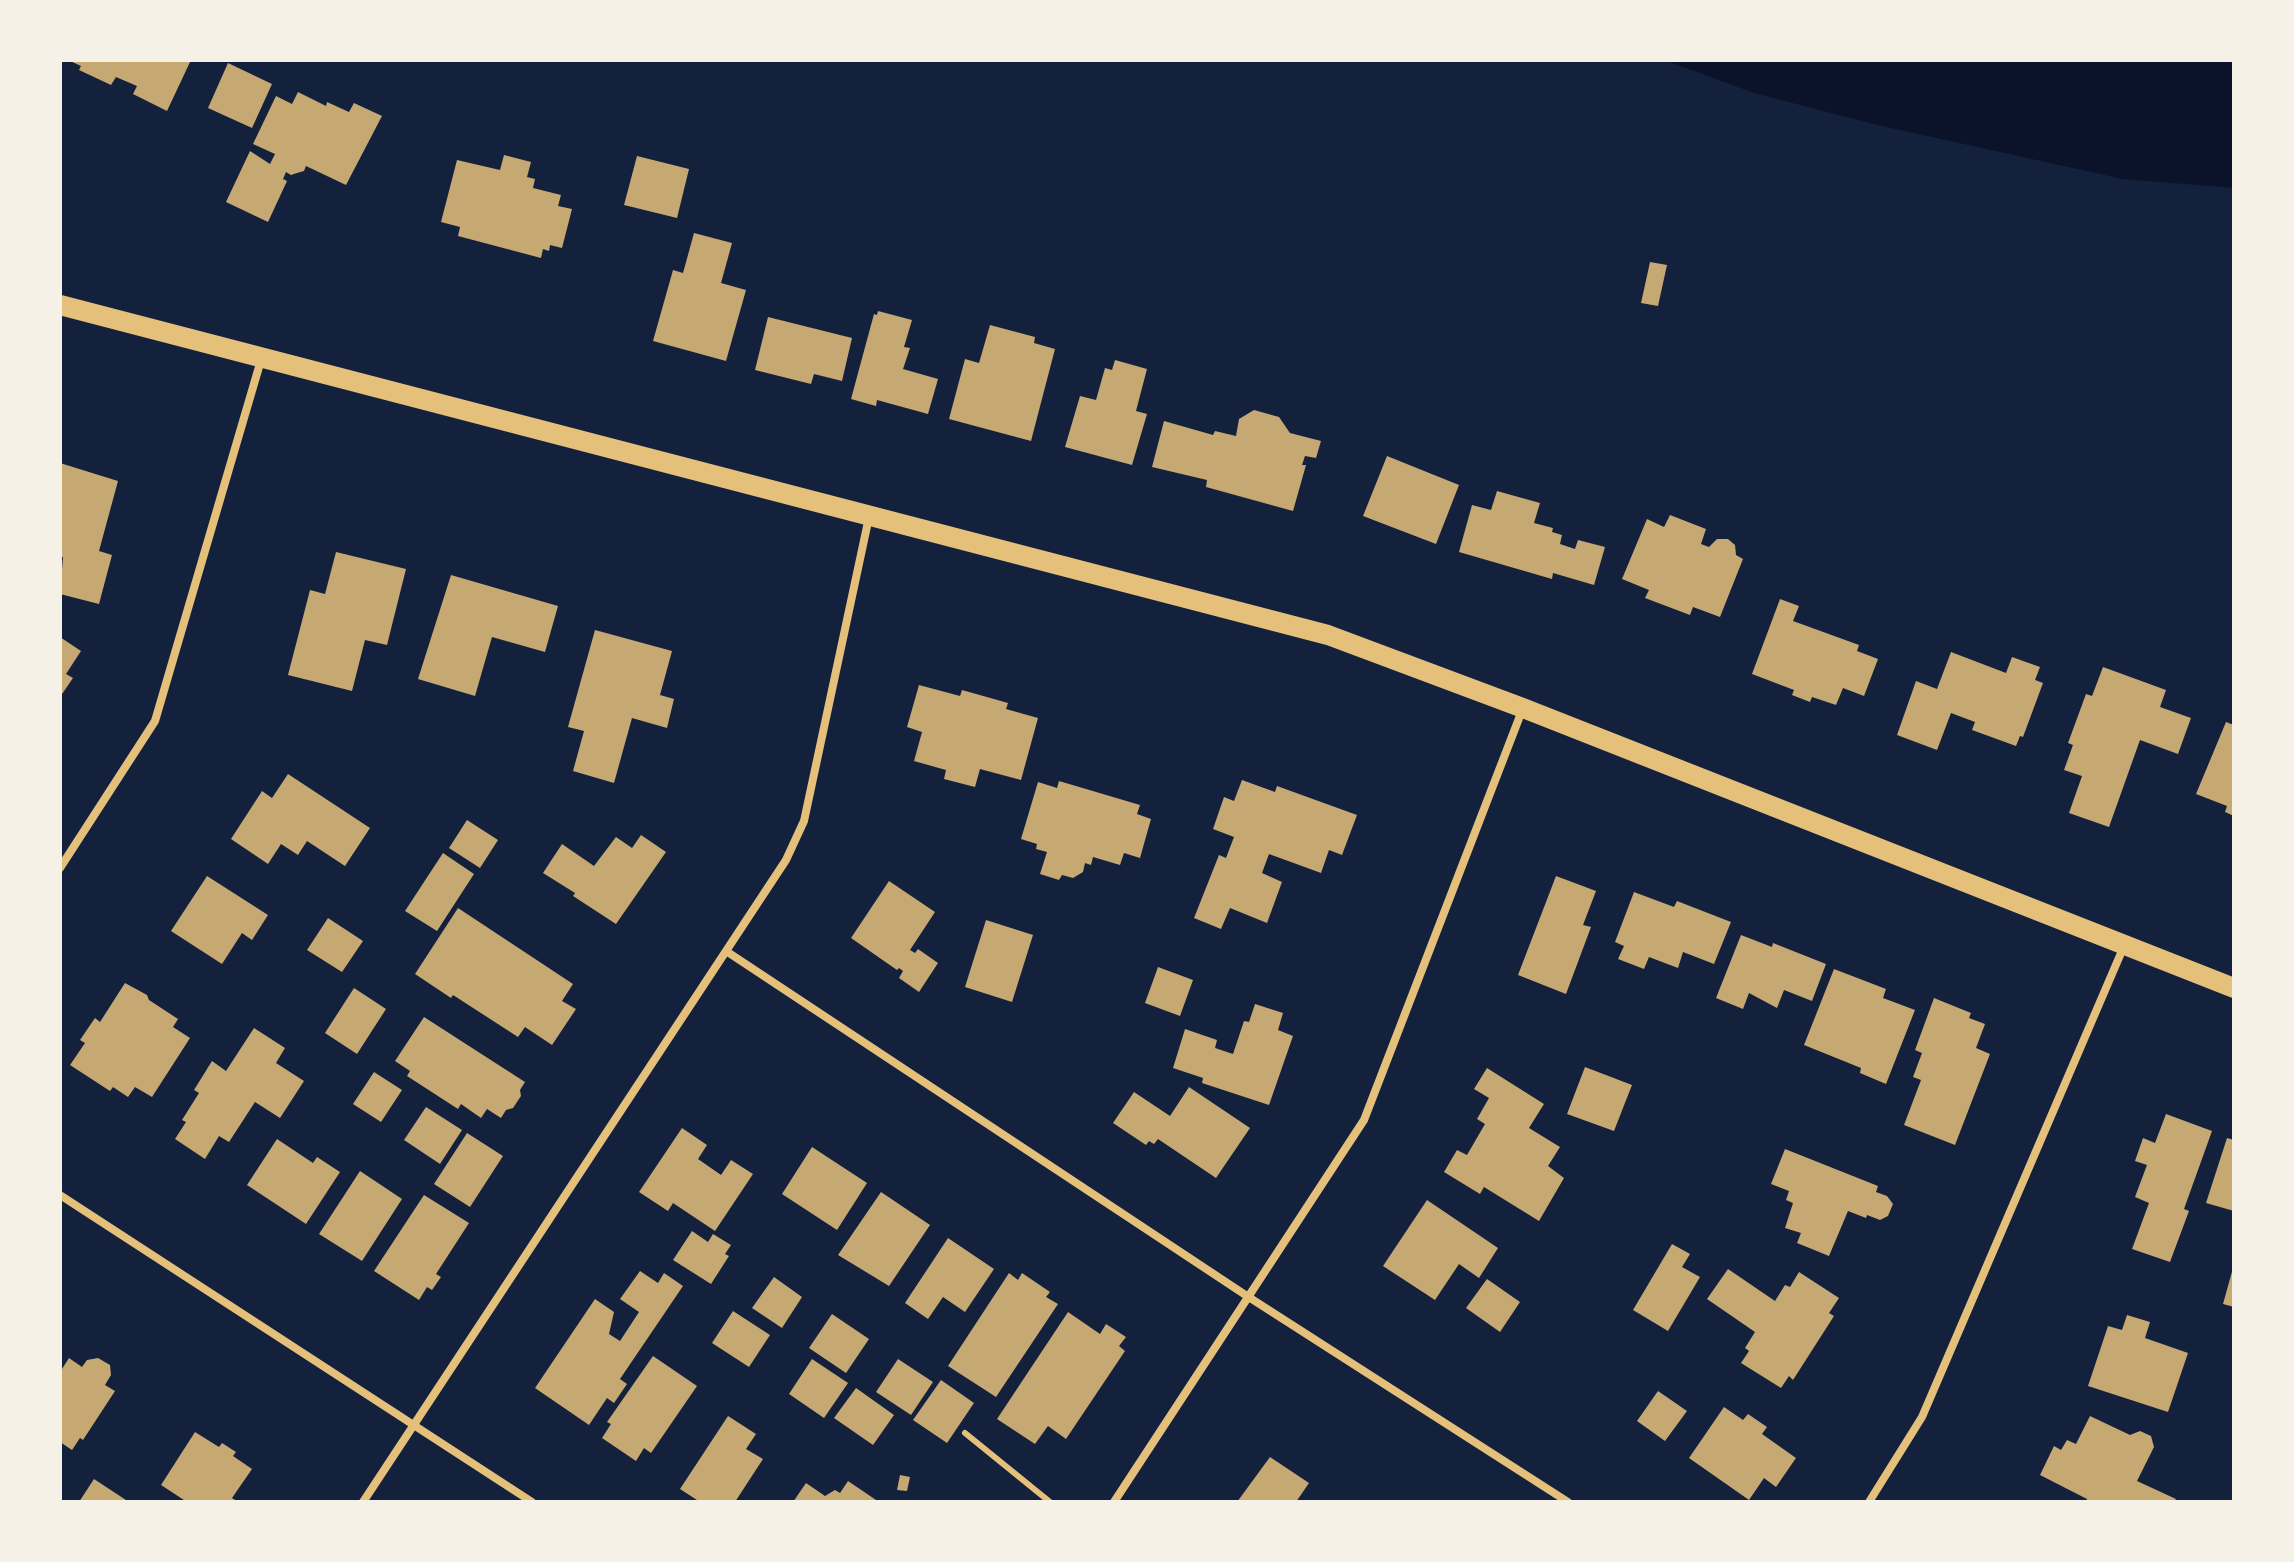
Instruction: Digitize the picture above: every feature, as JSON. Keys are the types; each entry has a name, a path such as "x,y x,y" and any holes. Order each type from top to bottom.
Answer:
{"main road":[{"path":"60,305 1328,635 1523,708 2234,988"}],"street":[{"path":"60,868 155,721 262,357"},
{"path":"363,1502 786,860 804,821 870,515"},
{"path":"1114,1502 1364,1120 1523,708"},
{"path":"1869,1502 1922,1417 2124,946"},
{"path":"726,951 1247,1296 1568,1502"},
{"path":"60,1195 532,1502"}],"lane":[{"path":"965,1433 1050,1502"}],"water":[{"path":"1664,60 2234,60 2234,188 2123,179 1877,125 1754,93"}],"building":[{"path":"68,60 191,60 167,111 133,94 137,86 116,77 111,85 79,70 81,66"},
{"path":"228,63 272,84 252,128 208,108"},
{"path":"298,92 326,106 327,102 349,112 354,103 382,116 346,185 306,166 304,171 291,175 286,172 283,179 287,181 268,222 226,202 250,151 270,164 275,154 253,144 276,96 292,104"},
{"path":"504,155 531,162 527,177 535,179 533,188 561,195 558,206 572,209 562,248 550,245 549,251 543,249 541,258 458,236 460,227 441,222 457,160 500,170"},
{"path":"637,156 689,169 677,218 624,205"},
{"path":"694,233 732,243 721,283 746,290 726,361 653,341 673,270 683,273"},
{"path":"1650,262 1667,265 1658,306 1641,303"},
{"path":"878,311 912,320 904,347 910,348 903,369 938,379 928,414 877,400 876,406 851,399 874,314 877,315"},
{"path":"768,317 852,338 842,381 814,374 811,384 755,370"},
{"path":"990,325 1035,337 1034,343 1055,349 1031,441 949,419 965,359 979,363"},
{"path":"1115,360 1147,369 1136,411 1147,414 1132,465 1065,447 1080,396 1096,400 1105,368 1112,370"},
{"path":"1254,410 1279,417 1290,433 1321,441 1316,458 1305,456 1302,465 1306,465 1293,511 1206,487 1207,480 1152,467 1164,421 1213,435 1215,431 1236,436 1239,419"},
{"path":"1387,456 1459,485 1436,544 1363,516"},
{"path":"60,463 118,481 99,551 112,555 99,604 60,594 63,557 60,557"},
{"path":"1497,491 1540,503 1534,523 1553,528 1552,532 1562,535 1560,544 1575,549 1578,540 1605,547 1594,585 1553,573 1552,579 1459,552 1472,505 1491,510"},
{"path":"1670,515 1706,529 1701,544 1709,547 1717,539 1728,539 1735,545 1736,555 1743,559 1720,617 1693,607 1690,615 1645,598 1649,590 1622,579 1647,519 1664,527"},
{"path":"336,552 406,569 387,645 365,640 352,691 288,675 310,590 325,594"},
{"path":"451,575 558,606 545,652 492,637 475,696 418,679"},
{"path":"1780,599 1799,606 1793,621 1859,645 1857,651 1878,659 1864,696 1843,688 1836,705 1812,697 1810,702 1792,695 1794,690 1752,674"},
{"path":"595,630 672,651 660,695 674,699 667,728 632,718 614,783 573,771 584,731 568,727"},
{"path":"60,637 81,651 66,674 73,678 60,697"},
{"path":"1951,652 2006,673 2012,657 2040,667 2035,680 2043,683 2023,737 2020,736 2016,746 1972,730 1975,722 1951,713 1937,750 1897,735 1916,681 1937,689"},
{"path":"2103,667 2166,690 2160,707 2191,718 2178,754 2140,740 2109,827 2069,813 2082,776 2064,770 2073,745 2068,743 2086,694 2092,696"},
{"path":"919,685 960,696 962,690 1008,703 1006,709 1038,718 1021,780 980,769 975,787 944,779 946,770 914,761 922,732 907,727"},
{"path":"2226,722 2234,725 2234,816 2225,812 2227,806 2196,794"},
{"path":"288,774 370,828 345,866 307,841 298,855 281,844 268,864 231,839 262,791 272,798"},
{"path":"1242,780 1275,792 1277,786 1357,815 1342,855 1329,850 1321,873 1269,854 1262,873 1282,882 1267,923 1230,908 1221,929 1194,918 1219,855 1226,858 1234,837 1213,829 1224,797 1234,801"},
{"path":"1059,781 1140,805 1137,814 1151,819 1140,858 1124,853 1120,865 1093,857 1091,865 1085,863 1083,872 1073,878 1062,875 1059,880 1040,874 1047,852 1036,849 1037,844 1021,839 1038,782 1057,788"},
{"path":"467,820 498,840 480,868 449,848"},
{"path":"641,835 666,852 616,924 543,873 562,844 594,866 616,837 632,848"},
{"path":"443,853 474,874 437,931 405,911"},
{"path":"207,876 268,915 252,940 242,933 222,964 171,931"},
{"path":"1556,876 1596,891 1583,925 1591,927 1566,994 1518,975"},
{"path":"889,881 935,912 910,950 915,953 918,949 938,963 919,992 899,978 903,971 851,938"},
{"path":"1634,892 1674,907 1677,901 1731,922 1714,964 1683,952 1678,968 1649,957 1644,969 1618,959 1624,946 1615,942"},
{"path":"458,908 573,984 562,1001 576,1009 552,1045 525,1027 518,1037 415,974"},
{"path":"328,918 363,941 342,972 307,950"},
{"path":"986,920 1033,935 1012,1002 965,987"},
{"path":"1741,935 1772,947 1773,943 1826,964 1812,1001 1784,990 1777,1008 1749,993 1743,1009 1716,998"},
{"path":"1158,967 1193,980 1180,1016 1145,1003"},
{"path":"1834,969 1886,989 1883,998 1915,1010 1886,1084 1860,1073 1861,1068 1804,1045"},
{"path":"125,983 147,995 149,1000 178,1019 173,1027 190,1038 152,1097 135,1087 128,1097 113,1087 110,1091 70,1065 85,1043 80,1040 95,1018 100,1022"},
{"path":"354,988 386,1009 357,1054 325,1033"},
{"path":"1934,998 1971,1013 1969,1018 1985,1024 1976,1048 1990,1054 1955,1145 1904,1125 1921,1080 1913,1077 1922,1053 1915,1050"},
{"path":"1255,1004 1283,1013 1278,1030 1293,1036 1269,1105 1202,1083 1203,1078 1173,1068 1185,1029 1217,1040 1215,1048 1233,1054 1244,1021 1249,1022"},
{"path":"424,1017 525,1082 513,1108 506,1110 501,1118 487,1109 481,1118 461,1104 458,1109 407,1076 410,1071 395,1061"},
{"path":"254,1028 285,1048 276,1063 304,1081 280,1118 255,1102 229,1142 219,1136 205,1159 175,1139 186,1122 182,1120 199,1093 194,1090 212,1061 226,1071"},
{"path":"1585,1067 1632,1085 1614,1131 1567,1114"},
{"path":"1487,1068 1544,1104 1529,1128 1560,1147 1548,1166 1564,1178 1539,1221 1484,1187 1480,1194 1444,1172 1457,1150 1467,1155 1485,1124 1477,1119 1489,1098 1474,1089"},
{"path":"374,1072 402,1090 381,1122 353,1104"},
{"path":"1189,1087 1250,1128 1216,1178 1158,1139 1154,1144 1149,1141 1146,1145 1113,1123 1134,1092 1170,1116"},
{"path":"426,1107 462,1130 440,1164 404,1140"},
{"path":"2166,1114 2212,1131 2184,1209 2189,1211 2170,1262 2132,1249 2149,1203 2135,1197 2147,1165 2135,1161 2143,1138 2155,1143"},
{"path":"682,1128 707,1145 698,1159 721,1175 731,1160 753,1174 715,1231 673,1203 668,1211 639,1192"},
{"path":"467,1133 503,1156 470,1207 434,1184"},
{"path":"2227,1138 2234,1140 2234,1211 2206,1203"},
{"path":"277,1139 313,1163 317,1157 340,1172 306,1224 247,1185"},
{"path":"812,1147 867,1183 837,1230 782,1194"},
{"path":"1785,1149 1878,1186 1876,1192 1887,1196 1893,1204 1888,1216 1880,1220 1848,1211 1829,1256 1797,1243 1801,1233 1785,1228 1793,1203 1786,1200 1789,1191 1771,1184"},
{"path":"360,1171 402,1199 362,1261 319,1234"},
{"path":"881,1192 930,1225 889,1286 838,1255"},
{"path":"424,1195 469,1223 436,1274 441,1277 432,1290 427,1287 419,1300 374,1271"},
{"path":"1427,1200 1498,1248 1479,1278 1459,1264 1435,1300 1383,1266"},
{"path":"692,1231 708,1242 713,1234 731,1245 725,1254 729,1256 711,1284 673,1260"},
{"path":"948,1238 994,1269 965,1312 943,1297 928,1319 905,1303"},
{"path":"1672,1244 1690,1254 1682,1267 1700,1277 1668,1331 1633,1310"},
{"path":"1728,1269 1775,1301 1785,1285 1790,1287 1799,1272 1839,1298 1829,1313 1834,1316 1793,1380 1789,1376 1781,1388 1741,1363 1749,1351 1745,1348 1755,1332 1707,1299"},
{"path":"2234,1269 2234,1307 2223,1304"},
{"path":"640,1271 658,1283 664,1273 683,1286 620,1379 627,1384 614,1403 607,1398 589,1425 535,1388 595,1299 614,1312 609,1334 620,1341 639,1312 620,1299"},
{"path":"1009,1273 1018,1280 1022,1273 1050,1292 1046,1297 1058,1304 996,1397 948,1366"},
{"path":"774,1277 802,1297 782,1328 752,1308"},
{"path":"1487,1279 1520,1302 1500,1332 1466,1308"},
{"path":"733,1311 770,1335 749,1367 712,1343"},
{"path":"1068,1312 1100,1334 1106,1324 1126,1337 1119,1346 1125,1351 1066,1439 1048,1426 1035,1444 997,1419"},
{"path":"832,1314 869,1339 846,1373 809,1348"},
{"path":"2127,1315 2150,1322 2145,1338 2188,1353 2168,1412 2088,1386 2108,1326 2122,1330"},
{"path":"653,1356 697,1386 651,1453 644,1448 636,1461 602,1438 611,1424 607,1422"},
{"path":"69,1358 82,1367 87,1360 98,1358 110,1365 111,1375 105,1385 115,1391 83,1440 80,1438 72,1450 60,1442 60,1372"},
{"path":"812,1359 848,1383 824,1418 789,1394"},
{"path":"898,1359 933,1382 911,1415 876,1392"},
{"path":"941,1380 974,1403 947,1443 913,1420"},
{"path":"856,1388 894,1415 873,1445 834,1418"},
{"path":"1658,1391 1687,1411 1665,1441 1637,1421"},
{"path":"1724,1407 1743,1420 1748,1414 1767,1427 1762,1434 1796,1458 1776,1487 1764,1478 1749,1500 1689,1458"},
{"path":"728,1416 756,1434 746,1449 763,1459 735,1502 700,1502 680,1489"},
{"path":"2090,1416 2130,1435 2140,1431 2151,1436 2154,1447 2137,1481 2176,1499 2174,1502 2086,1502 2087,1499 2040,1475 2054,1446 2061,1450 2067,1440 2076,1444"},
{"path":"195,1432 219,1447 222,1443 236,1452 233,1456 252,1469 232,1498 238,1502 187,1502 161,1485"},
{"path":"1270,1457 1309,1483 1296,1502 1237,1502"},
{"path":"900,1475 910,1477 907,1491 897,1490"},
{"path":"94,1479 129,1502 79,1502"},
{"path":"848,1481 879,1502 793,1502 806,1483 825,1496 835,1490 840,1493"}]}
